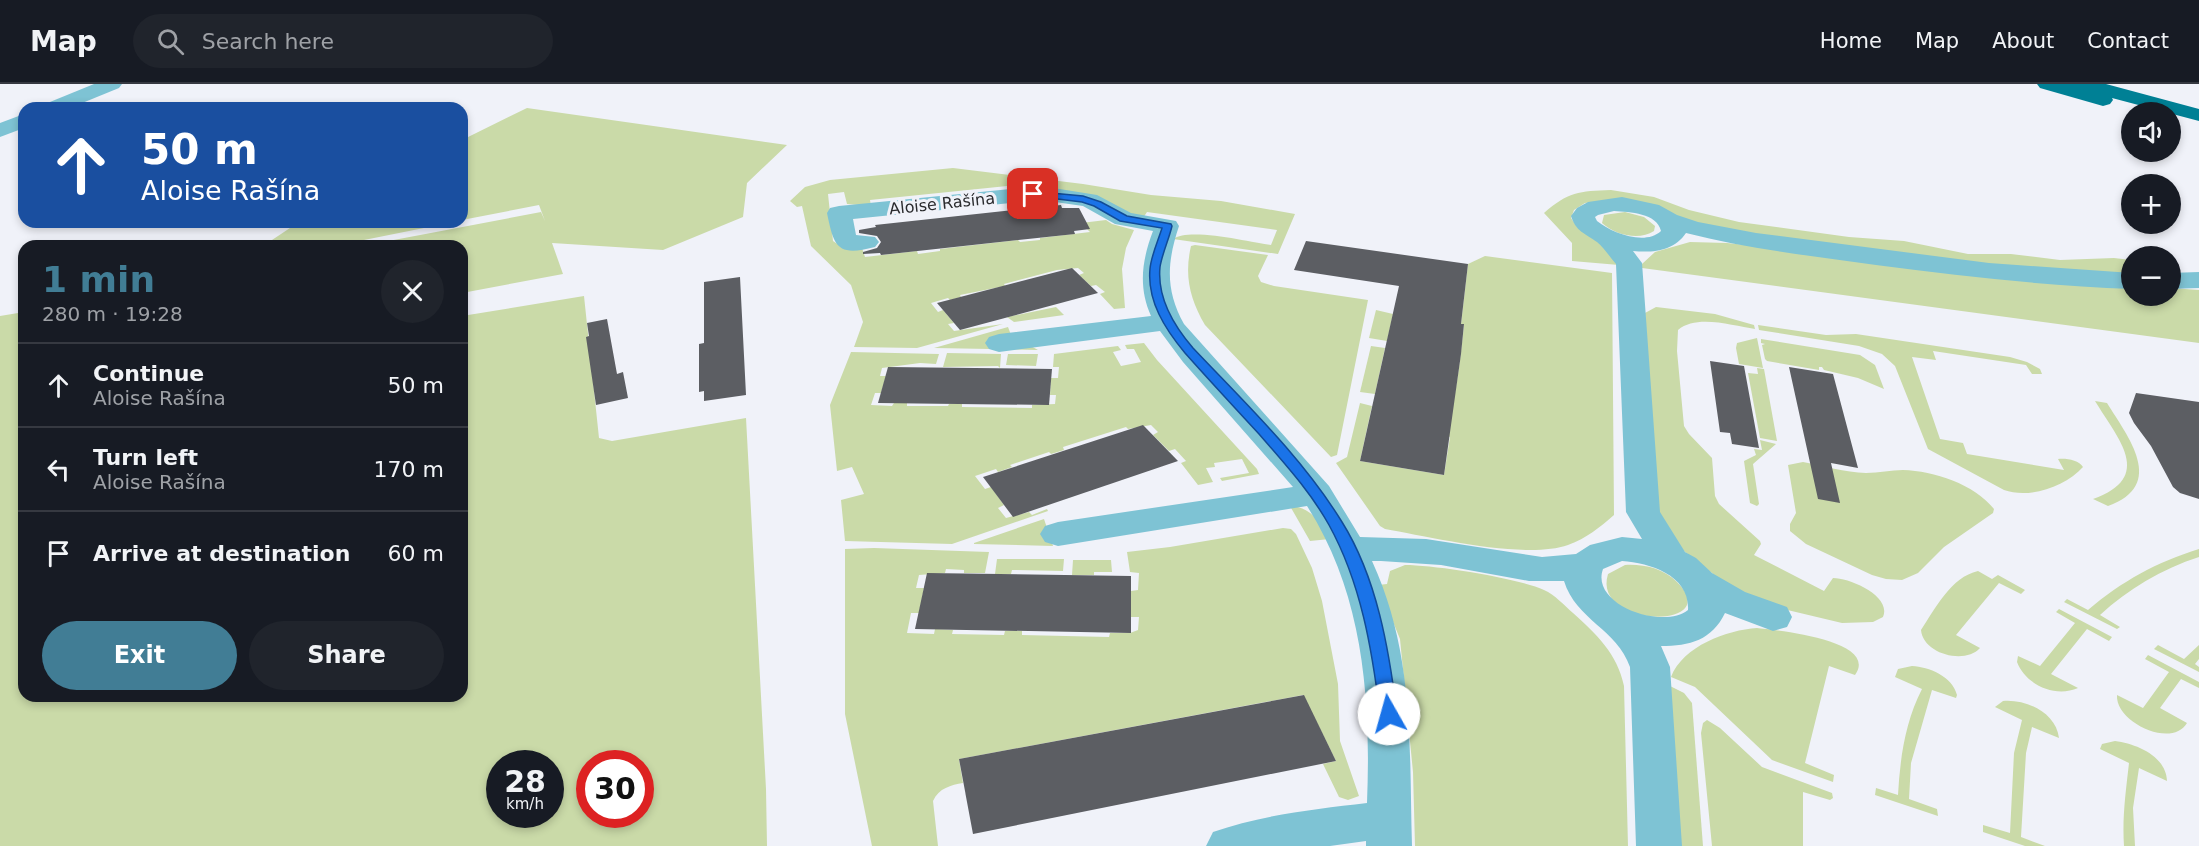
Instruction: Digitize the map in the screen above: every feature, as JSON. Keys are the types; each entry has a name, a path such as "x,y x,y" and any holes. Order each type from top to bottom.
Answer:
{"highway":[{"path":"2047,84 2121,104"},
{"path":"2083,84 2199,115"},
{"path":"2181,121 2199,126"}],"street":[{"path":"67,102 112,84"},
{"path":"0,131 18,123"},
{"name":"Aloise Rašína","path":"866,242 851,243 845,240 837,203 1033,194 1062,195 1094,202 1124,219 1167,226 1156,260 1155,275 1159,301 1168,322 1189,350 1317,494 1349,550 1365,594 1382,660 1389,714 1389,833"},
{"path":"1643,512 1672,560 1701,583 1732,601 1773,617 1732,617 1690,628 1643,630 1620,621 1597,605 1594,570 1627,535 1643,512 1654,241 1653,212 1634,206 1614,204 1590,209 1583,216 1586,225 1606,237 1654,241 1715,235 1999,272 2121,279"},
{"path":"2181,281 2199,280"},
{"path":"999,343 1168,322"},
{"path":"1058,534 1317,494"},
{"path":"1349,550 1401,548 1541,570 1561,578 1594,570 1639,550 1672,560"},
{"path":"1650,667 1667,642 1707,615 1709,605 1707,594 1701,583"},
{"path":"1620,621 1645,653 1650,667 1659,846"},
{"path":"1229,846 1319,828 1389,833"}],"green space":[{"path":"527,108 787,145 747,183 743,217 663,250 552,243 563,274 468,292 468,240 394,240 468,228 468,226 541,212 545,221 539,205 468,219 468,137"},
{"path":"953,168 1151,195 1221,201 1295,214 1278,254 1173,239 1192,234 1271,245 1277,230 1147,212 1143,218 1020,191 1017,185 870,200 871,206 847,204 844,192 828,194 833,241 842,247 862,248 865,257 917,251 918,254 940,251 940,249 1018,240 1020,242 1040,240 1040,238 1090,232 1081,223 1106,220 1134,230 1126,248 1122,269 1125,308 1114,309 1100,294 1105,292 1096,285 1091,286 1079,275 1084,273 1078,268 1057,270 1004,284 1005,286 931,303 938,312 943,310 954,323 948,324 954,331 1003,324 917,348 854,347 863,322 851,285 811,246 802,206 797,207 790,201 805,187 830,180"},
{"path":"1611,190 1654,197 1689,210 1739,222 1849,237 1904,241 1968,254 2011,254 2060,260 2121,259 2121,273 1999,266 1733,232 1611,200 1585,203 1574,210 1571,218 1577,227 1601,243 1619,265 1572,261 1572,243 1544,213 1567,197 1590,191"},
{"path":"1625,212 1644,217 1655,226 1654,231 1641,236 1627,235 1614,231 1602,223 1604,215"},
{"path":"290,228 424,228 364,240 272,240"},
{"path":"1690,242 1727,243 2121,286 2121,306 2181,306 2181,289 2199,290 2199,343 1642,268 1642,264 1655,252"},
{"path":"1191,246 1268,255 1258,276 1261,282 1368,300 1337,455 1331,457 1205,325 1192,296 1188,277"},
{"path":"1485,256 1612,273 1614,515 1592,532 1568,545 1550,549 1503,549 1385,529 1380,526 1336,463 1347,457 1360,403 1372,406 1360,461 1444,475 1450,437 1445,435 1459,367 1468,264"},
{"path":"584,296 599,438 612,441 746,418 767,846 0,846 0,316 18,313 18,702 468,702 468,315"},
{"path":"1056,307 1064,315 1014,322 1007,317"},
{"path":"1656,307 1715,314 1754,325 1755,329 1705,322 1686,325 1678,330 1677,351 1684,426 1712,458 1715,496 1719,504 1760,541 1761,544 1754,555 1824,591 1833,578 1859,585 1876,595 1884,609 1883,617 1873,622 1842,623 1766,605 1740,595 1680,548 1658,511 1645,313"},
{"path":"1376,310 1393,314 1387,341 1369,338"},
{"path":"1758,325 1826,335 1856,334 2010,357 2027,362 2040,369 2042,374 2032,374 2026,365 1933,351 1936,360 1912,357 1940,439 1963,443 1967,454 2064,470 2058,459 2068,459 2083,467 2067,480 2046,489 2024,493 2004,490 1928,449 1895,366 1882,354 1859,346 1759,330"},
{"path":"1008,327 1011,335 1038,350 934,348"},
{"path":"1757,338 1763,368 1739,364 1737,343"},
{"path":"1761,339 1860,355 1875,365 1884,389 1858,378 1824,370 1822,367 1819,367 1819,370 1767,361 1762,345 1765,344 1761,343"},
{"path":"1144,343 1259,474 1222,481 1220,478 1249,473 1242,459 1214,463 1215,467 1206,468 1213,482 1198,485 1181,463 1186,461 1175,449 1169,451 1153,435 1158,432 1151,425 1128,429 1126,427 1063,447 1064,450 1051,454 1049,452 1010,465 1012,467 998,472 996,469 975,476 985,489 991,487 1004,505 998,508 1006,518 1029,512 1032,515 1047,509 1048,511 952,544 845,541 841,500 864,494 852,467 837,471 830,405 851,352 939,354 936,364 920,363 882,368 880,376 886,376 881,393 875,393 871,405 892,406 894,403 907,403 907,406 948,406 949,404 962,404 962,407 1032,408 1032,405 1055,404 1056,395 1050,395 1051,378 1058,378 1059,367 1053,367 1054,354 1118,346 1121,350 1113,352 1121,366 1141,362 1134,349 1127,349 1125,345"},
{"path":"1371,346 1385,348 1375,394 1360,392"},
{"path":"947,353 1001,354 1000,368 998,366 943,367"},
{"path":"1008,354 1038,354 1036,366 1006,365"},
{"path":"1757,368 1764,369 1777,441 1760,438 1748,373 1758,374"},
{"path":"2095,401 2107,403 2138,459 2139,473 2136,486 2126,497 2108,506 2093,499 2112,490 2123,480 2127,468 2126,456 2121,443"},
{"path":"1760,440 1776,444 1753,464 1759,504 1757,506 1750,503 1744,461 1756,455 1754,449 1762,450"},
{"path":"1803,462 1858,472 1903,470 1940,476 1976,492 1994,509 1993,513 1944,547 1918,573 1902,580 1886,579 1872,575 1806,544 1790,531 1790,524 1796,513 1788,465"},
{"path":"1290,506 1309,512 1330,539 1310,541"},
{"path":"1044,519 1053,546 974,544 974,543"},
{"path":"1283,528 1291,529 1296,534 1312,568 1322,601 1338,684 1340,741 1359,796 1348,800 1339,797 1323,764 1336,761 1303,695 959,759 963,783 942,790 933,801 938,846 872,846 845,714 845,549 989,552 985,573 964,573 964,570 946,569 945,573 919,575 916,588 924,588 919,613 911,613 907,633 934,634 935,629 953,630 952,634 1004,635 1005,631 1022,631 1022,635 1109,637 1110,633 1130,633 1138,630 1139,617 1131,617 1131,591 1138,590 1139,573 1130,572 1127,552"},
{"path":"2199,549 2199,557 2172,567 2146,581 2100,615 2120,627 2117,629 2064,602 2067,599 2088,610 2140,574"},
{"path":"997,559 1064,559 1063,571 1012,570 1011,574 995,574"},
{"path":"1073,560 1111,560 1112,572 1072,575"},
{"path":"1405,565 1476,573 1532,585 1544,590 1563,604 1605,645 1621,674 1624,686 1628,846 1415,846 1413,772 1400,639 1378,585 1387,584 1390,571"},
{"path":"1625,565 1639,565 1666,573 1677,582 1687,598 1684,609 1672,615 1654,617 1635,613 1618,605 1608,592 1608,574"},
{"path":"1978,571 1992,579 1998,575 2025,590 2021,594 1999,583 1956,635 1980,648 1973,653 1955,656 1937,651 1923,638 1921,630 1952,587 1968,574"},
{"path":"2059,609 2112,637 2109,641 2087,629 2051,674 2078,688 2069,691 2051,690 2034,683 2021,670 2017,662 2018,656 2040,666 2075,623 2056,612"},
{"path":"1757,628 1803,635 1840,645 1853,653 1859,663 1855,675 1829,666 1805,763 1834,775 1833,782 1772,760 1695,687 1671,677 1677,666 1696,648 1720,636"},
{"path":"2158,645 2184,659 2199,645 2199,659 2195,664 2199,667 2199,672 2154,649"},
{"path":"2148,655 2199,682 2199,688 2181,679 2160,708 2187,723 2180,730 2158,733 2146,729 2134,723 2119,705 2117,695 2143,708 2169,672 2145,659"},
{"path":"1912,666 1926,668 1939,674 1950,683 1957,695 1956,698 1932,690 1911,763 1909,799 1937,809 1938,816 1875,795 1876,788 1898,795 1904,741 1911,714 1922,689 1895,677 1898,669"},
{"path":"1670,686 1684,693 1692,703 1703,846 1679,846"},
{"path":"2003,701 2021,702 2039,709 2057,729 2059,738 2032,727 2026,753 2021,837 2045,846 2025,846 1983,832 1983,825 2010,833 2014,753 2022,720 1995,707"},
{"path":"1707,720 1720,728 1762,767 1832,793 1833,798 1830,800 1803,792 1803,846 1712,846 1701,733 1703,723"},
{"path":"2115,741 2141,748 2156,758 2162,765 2167,781 2139,768 2133,808 2135,846 2124,846 2124,815 2129,763 2100,749 2102,744"}],"building":[{"path":"1061,205 1062,208 1079,208 1090,229 1074,231 1075,234 881,255 880,253 863,254 863,252 877,248 881,242 877,236 859,233 859,230 876,227 875,225"},
{"path":"1306,241 1468,264 1461,324 1464,324 1461,354 1444,475 1360,461 1399,286 1294,270"},
{"path":"1072,268 1098,293 960,330 937,303"},
{"path":"740,277 746,395 704,401 704,391 699,392 699,344 704,343 704,282"},
{"path":"607,319 617,374 623,372 628,398 596,405 586,337 589,336 587,323"},
{"path":"1710,361 1744,366 1759,448 1732,444 1730,433 1720,432"},
{"path":"888,367 1052,369 1049,405 878,403"},
{"path":"1789,367 1833,374 1858,468 1831,463 1840,503 1818,499"},
{"path":"2136,393 2199,402 2199,499 2180,493 2173,487 2151,446 2134,423 2129,413"},
{"path":"1143,425 1178,461 1013,517 983,477"},
{"path":"927,573 1131,576 1131,633 915,629"},
{"path":"1304,695 1336,761 973,834 959,759"}],"route":[{"path":"1033,194 1083,199 1098,204 1124,219 1167,226 1155,267 1156,292 1162,310 1177,336 1304,476 1336,524 1357,568 1365,594 1382,660 1389,714"}]}
